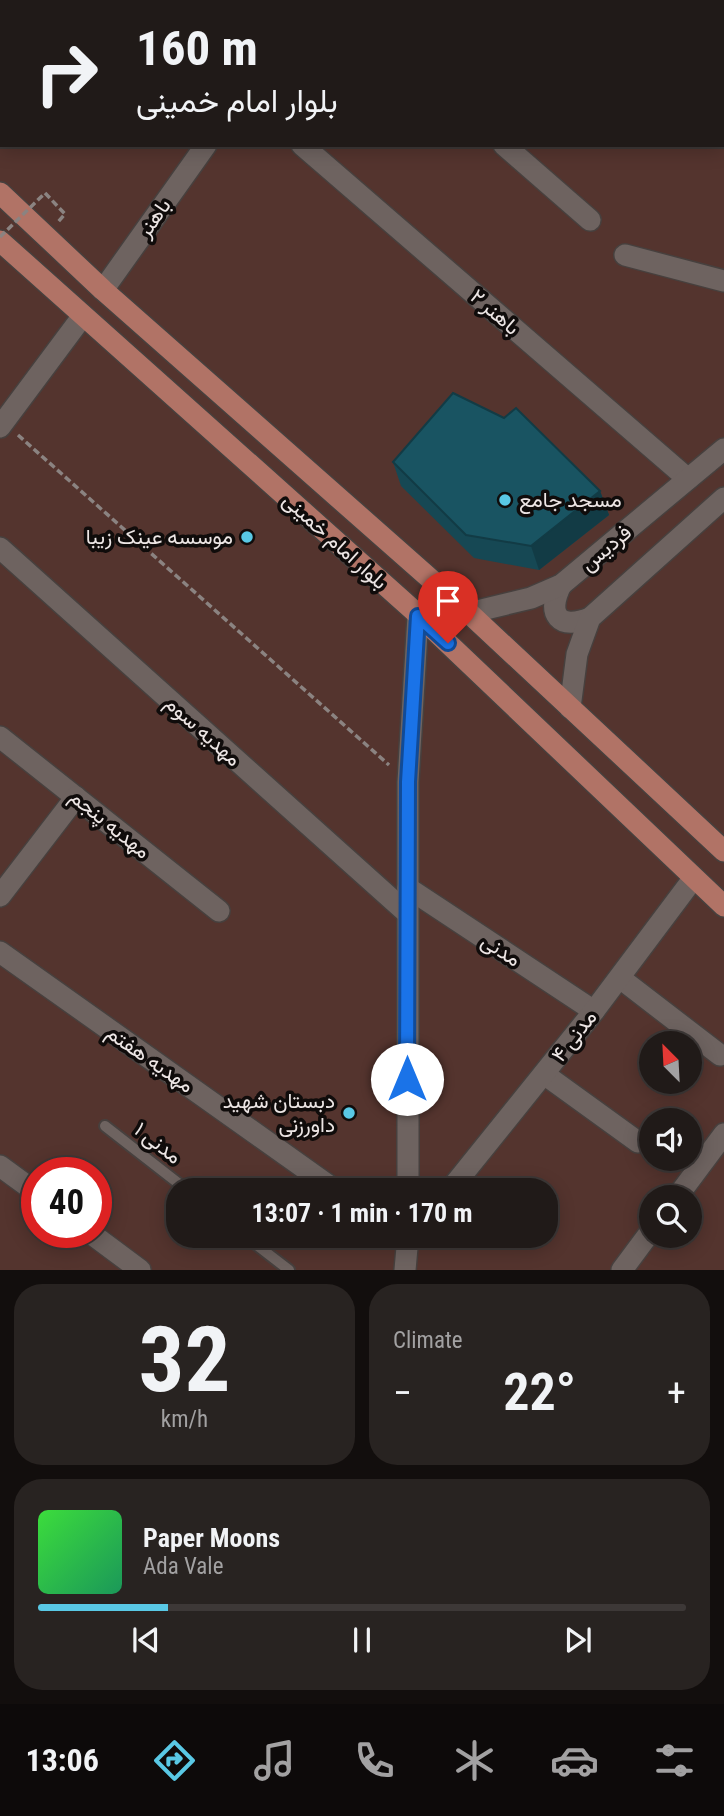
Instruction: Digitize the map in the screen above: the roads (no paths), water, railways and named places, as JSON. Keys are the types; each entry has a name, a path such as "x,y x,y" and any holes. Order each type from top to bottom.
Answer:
{"main road":[{"name":"بلوار امام خمینی","path":"0,193 103,290 470,614 724,851"},
{"name":"بلوار امام خمینی","path":"0,239 82,317 418,616 724,906"}],"street":[{"name":"باهنر","path":"103,290 205,147"},
{"name":"باهنر ۲","path":"304,147 688,479"},
{"path":"506,147 590,220"},
{"path":"625,255 724,281"},
{"path":"2,424 82,317"},
{"name":"فردیس","path":"470,614 531,598 561,586 724,449"},
{"name":"فردیس","path":"570,708 577,654 590,618 724,498"},
{"name":"مهدیه سوم","path":"0,548 407,913"},
{"path":"561,586 554,599 555,611 560,621 568,624 590,618"},
{"path":"408,1178 408,782 418,616"},
{"name":"مهدیه پنجم","path":"0,737 219,911"},
{"path":"0,896 76,797"},
{"name":"مدنی ۴","path":"460,1178 620,978 693,879"},
{"name":"مدنی","path":"408,888 594,1011"},
{"name":"مهدیه هفتم","path":"0,952 318,1178"},
{"path":"620,978 720,1055"},
{"path":"544,1074 638,1142"},
{"path":"686,1185 724,1134"},
{"path":"0,1166 21,1181"},
{"path":"622,1270 639,1247"},
{"path":"110,1248 140,1270"},
{"path":"405,1270 406,1248"}],"lane":[{"name":"مدنی ۱","path":"105,1126 172,1178"},
{"path":"261,1248 289,1270"}],"place":[{"name":"مسجد جامع","path":"505,500"},
{"name":"موسسه عینک زیبا","path":"247,537"},
{"name":"دبستان شهید داورزنی","path":"349,1113"}]}
